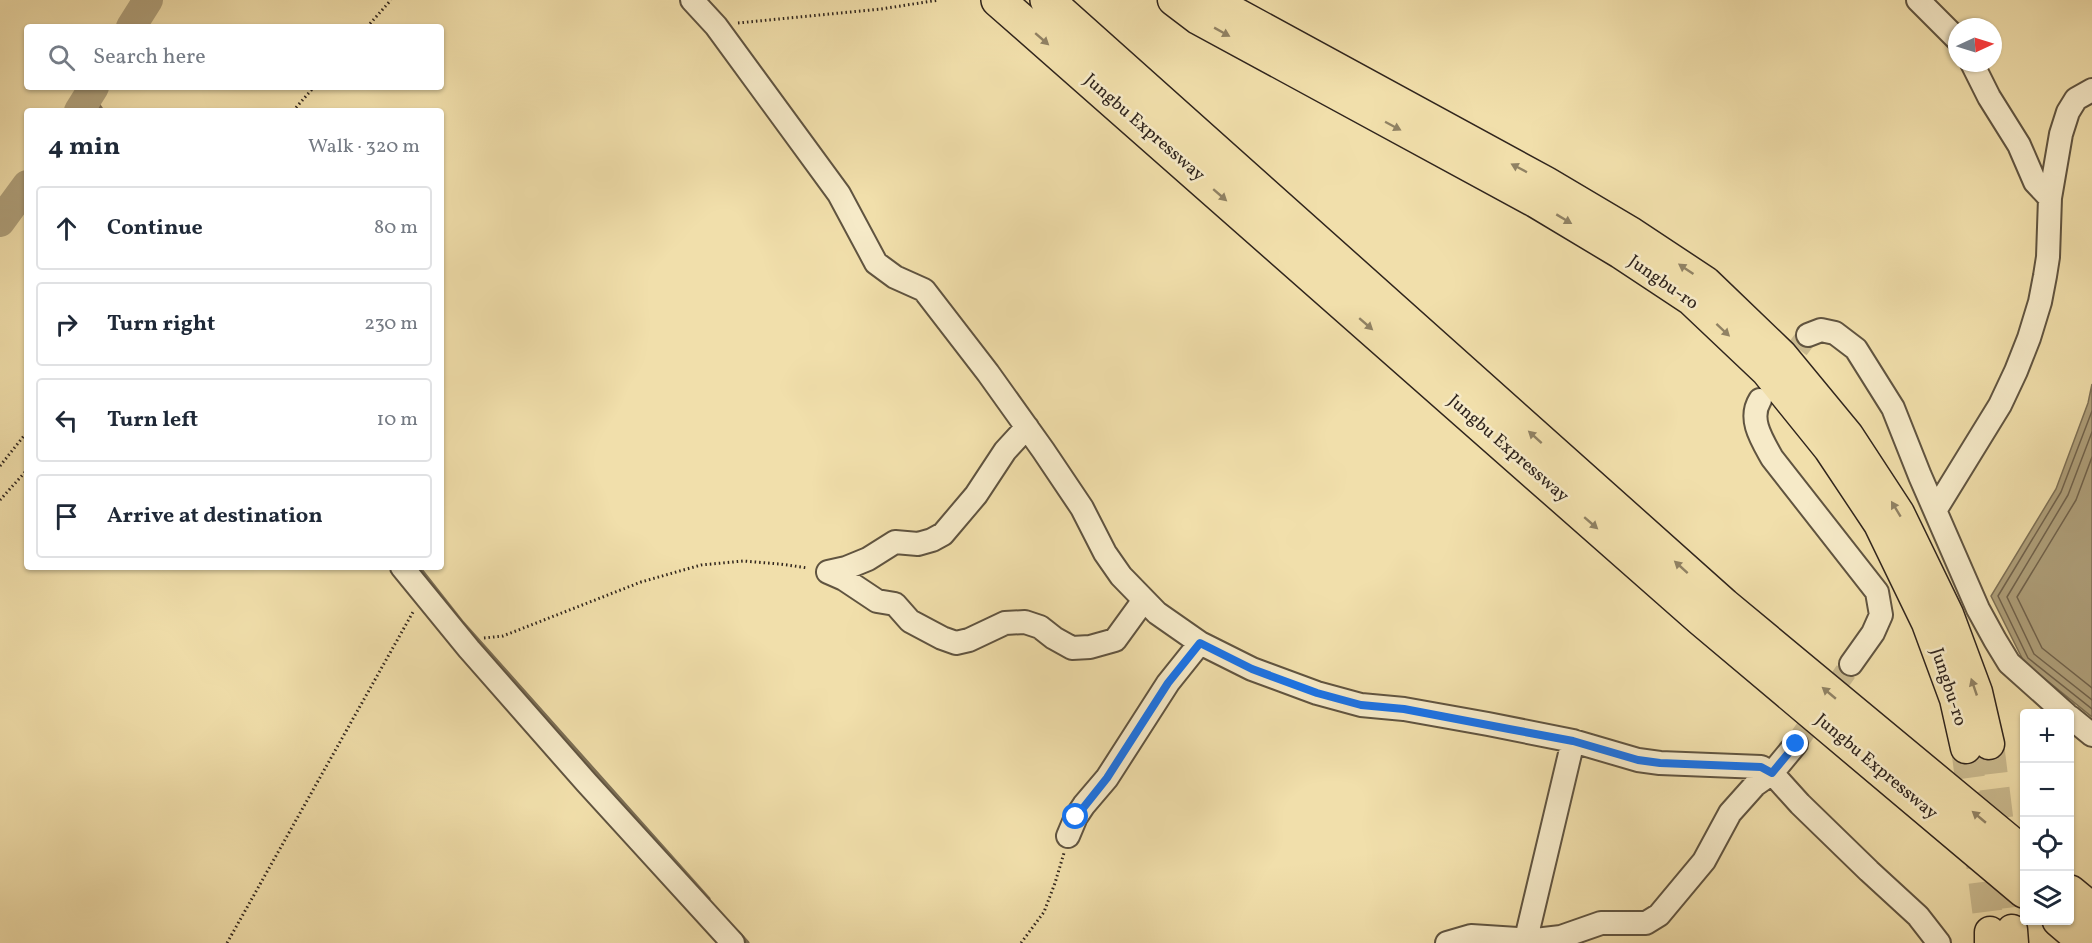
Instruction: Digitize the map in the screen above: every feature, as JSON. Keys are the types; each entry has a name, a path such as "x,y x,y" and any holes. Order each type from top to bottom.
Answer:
{"highway":[{"name":"Jungbu Expressway","path":"998,0 1701,619 2020,887"},
{"name":"Jungbu Expressway","path":"1047,0 1724,605 2020,850"},
{"path":"1068,0 1167,107"},
{"path":"2074,895 2092,910"},
{"path":"2065,925 2086,943"}],"main road":[{"name":"Jungbu-ro","path":"1173,0 1198,19 1535,202 1620,253 1691,300 1766,371 1829,449 1880,524 1927,623 1955,699 1977,746 1977,692 1948,614 1899,513 1848,435 1782,355 1706,282 1632,233 1546,182 1212,0"}],"street":[{"path":"692,0 716,26 839,194 876,263 895,277 924,290 1027,427 1082,508 1105,553 1120,576 1157,613 1200,643 1252,669 1317,693 1361,705 1404,709 1573,741 1638,760 1761,767 1772,773 1839,842 1918,915 1939,943"},
{"path":"1918,0 1948,30"},
{"path":"1976,72 1989,98 2019,145 2035,183 2050,198"},
{"path":"1935,509 2000,405 2029,338 2040,302 2048,257 2050,198 2061,134 2068,112 2076,99 2092,90"},
{"path":"1808,335 1821,330 1835,333 1857,349 1893,408 1978,609 2009,663 2060,709"},
{"path":"1760,400 1756,406 1755,421 1772,458 1877,592 1881,615 1873,633 1851,664"},
{"path":"828,572 868,559 895,542 918,544 943,534 976,495 1005,451 1027,427"},
{"path":"404,570 424,596 586,782 734,943"},
{"path":"828,572 844,579 877,601 896,604 910,621 956,643 969,640 1005,623 1025,622 1040,627 1072,648 1090,647 1115,640 1144,600"},
{"path":"1068,836 1084,805 1107,778 1168,683 1200,643"},
{"path":"2074,720 2092,735"},
{"path":"1525,941 1573,741"},
{"path":"1447,943 1471,936 1535,940 1561,937 1601,922 1646,923 1659,915 1704,861 1730,813 1755,785 1772,773 1796,744"}],"path":[{"path":"370,24 391,0"},
{"path":"716,26 765,18 880,9 939,0"},
{"path":"296,108 311,90"},
{"path":"0,466 24,436"},
{"path":"0,500 24,473"},
{"path":"484,638 503,636 641,582 701,565 742,561 780,564 828,572"},
{"path":"227,943 407,621 424,596"},
{"path":"1021,943 1044,912 1068,836"}],"water":[{"path":"2092,384 2092,717 2024,662 1991,596 2056,489 2088,403"}],"waterway":[{"path":"133,24 148,0"},
{"path":"81,108 92,90"},
{"path":"90,94 100,108"},
{"path":"0,222 24,189"},
{"path":"420,570 462,623 708,899"},
{"path":"738,933 747,943"}],"tunnel":[{"path":"1778,375 1808,335"},
{"path":"1796,744 1851,664"},
{"path":"1989,744 2012,930"},
{"path":"1966,748 1990,932"}],"route":[{"path":"1076,817 1107,778 1168,683 1200,643 1252,669 1317,693 1361,705 1404,709 1573,741 1638,760 1761,767 1772,773 1796,744"}]}
